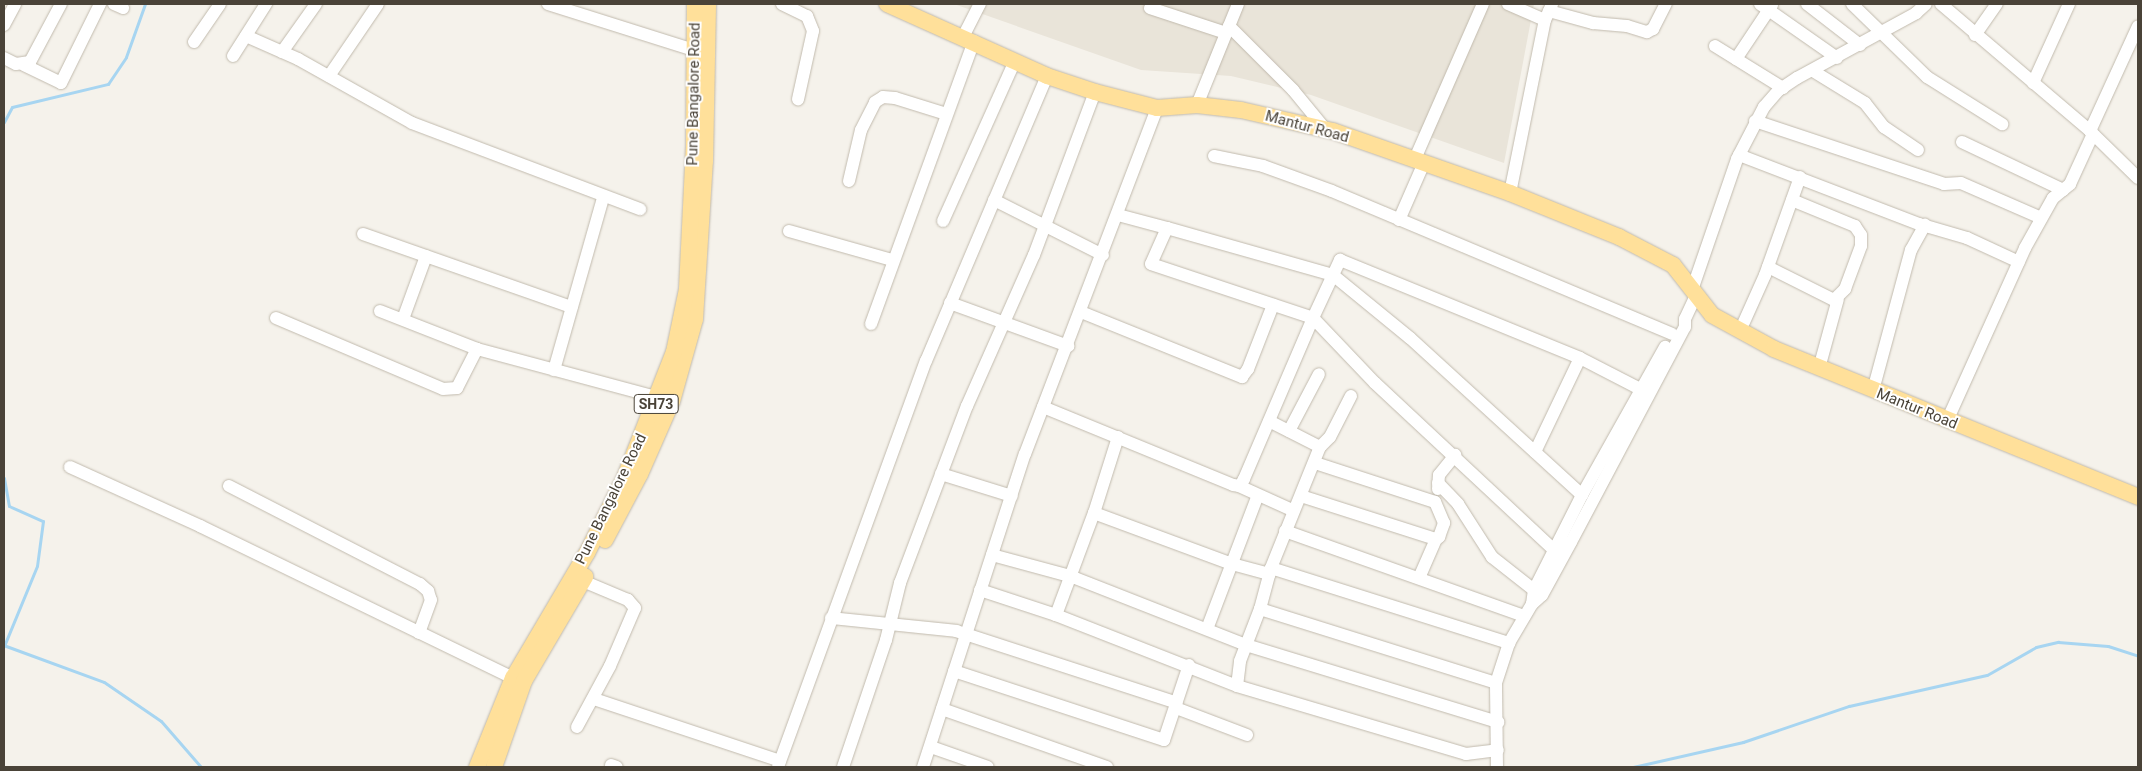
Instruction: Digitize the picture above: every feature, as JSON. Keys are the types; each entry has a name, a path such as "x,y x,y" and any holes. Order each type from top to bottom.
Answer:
{"main road":[{"name":"Pune Bangalore Road","path":"477,767 513,678 564,601 583,581 665,399 695,318 700,50 695,4"},
{"name":"Pune Bangalore Road","path":"700,50 708,4"},
{"name":"Mantur Road","path":"887,4 969,39 1046,76 1095,92 1157,108 1197,105 1241,110 1325,129 1418,163 1510,193 1619,237 1673,265 1712,316 1791,357 2138,497"},
{"name":"Mantur Road","path":"1698,297 1821,361 2138,487"},
{"name":"Pune Bangalore Road","path":"494,767 524,681 564,601 616,509"}],"street":[{"path":"4,25 15,4"},
{"path":"24,65 34,56 61,4"},
{"path":"4,58 24,65 61,83 100,4"},
{"path":"194,42 220,4"},
{"path":"232,56 266,4"},
{"path":"282,52 316,4"},
{"path":"329,76 378,4"},
{"path":"548,4 700,50"},
{"path":"782,4 807,16 813,32 798,99"},
{"path":"871,324 892,260 946,114 980,4"},
{"path":"1197,105 1238,4"},
{"path":"1399,220 1418,163 1483,4"},
{"path":"1508,4 1593,23 1627,26 1647,32 1653,30 1666,4"},
{"path":"1807,4 1860,45"},
{"path":"1852,4 1883,31 1927,77 2002,124"},
{"path":"1905,4 1916,13"},
{"path":"1532,604 1534,590 1582,495 1672,334 1685,319 1698,297 1739,155 1755,121 1784,88 1916,13 1926,4"},
{"path":"1942,4 1975,35 2091,132 2138,178"},
{"path":"1975,35 1997,4"},
{"path":"2032,83 2069,4"},
{"path":"1736,59 1767,6 1837,58"},
{"path":"1150,8 1227,29 1292,90 1325,129"},
{"path":"1510,193 1548,12"},
{"path":"1951,412 2019,262 2053,198 2070,184 2138,26"},
{"path":"246,36 329,76 412,123 603,198 640,209"},
{"path":"1714,46 1784,88"},
{"path":"944,221 1015,61"},
{"path":"1813,71 1865,104 1884,127 1918,150"},
{"path":"594,699 779,764 831,618 950,303 1046,76"},
{"path":"843,767 890,624 900,583 941,474 1075,154 1095,92"},
{"path":"849,180 861,130 875,102 884,97 895,98 946,114"},
{"path":"923,767 931,747 965,634 1012,496 1157,108"},
{"path":"1755,121 1944,184 1961,184 2042,218"},
{"path":"1962,142 2064,190"},
{"path":"1739,155 1925,225 1967,238 2019,262"},
{"path":"1214,156 1263,166 1399,220 1672,334"},
{"path":"1744,322 1768,267 1800,178"},
{"path":"554,370 603,198"},
{"path":"994,200 1103,255"},
{"path":"1792,200 1850,223 1858,229 1861,246 1845,289 1838,299 1821,361"},
{"path":"1118,215 1333,275 1410,338 1582,495"},
{"path":"1874,383 1911,250 1925,225"},
{"path":"1167,228 1151,264 1313,318 1375,383 1554,550"},
{"path":"789,231 892,260"},
{"path":"364,234 572,307"},
{"path":"403,319 426,256"},
{"path":"1239,486 1340,260 1580,358 1640,389"},
{"path":"1768,267 1830,299 1838,299"},
{"path":"950,303 1068,346"},
{"path":"1081,312 1242,377 1248,370 1272,305"},
{"path":"380,311 477,349 665,399"},
{"path":"276,318 443,389 457,388 477,349"},
{"path":"980,590 1056,615 1237,686 1466,754 1497,758 1496,684 1509,643 1532,604 1542,595 1571,542 1685,327 1685,319"},
{"path":"1535,452 1580,358"},
{"path":"1289,431 1319,374"},
{"path":"1237,686 1246,645 1260,609 1270,571 1284,531 1301,496 1320,447 1330,437 1351,396"},
{"path":"1044,408 1239,486 1294,511"},
{"path":"1269,421 1320,447"},
{"path":"1056,615 1094,513 1118,437"},
{"path":"1419,578 1444,523 1435,502 1439,474 1454,455"},
{"path":"1315,462 1435,502"},
{"path":"70,467 200,526 513,678"},
{"path":"941,474 1012,496"},
{"path":"1438,483 1458,504 1492,557 1534,590"},
{"path":"229,486 420,584 428,591 431,600 419,633"},
{"path":"1207,629 1258,495"},
{"path":"1301,496 1436,539"},
{"path":"1094,513 1232,564 1270,571 1509,643"},
{"path":"1284,531 1524,616"},
{"path":"992,554 1070,576 1246,645 1498,722"},
{"path":"577,727 594,699 635,608 628,600 583,581"},
{"path":"1260,609 1496,684"},
{"path":"831,618 965,634 1177,705 1248,735"},
{"path":"954,671 1160,740 1166,738 1188,666"},
{"path":"942,709 1107,767"},
{"path":"931,747 988,767"}],"shaded area":[{"path":"954,4 1534,4 1504,163 1311,95 1231,76 1141,70"}],"waterway":[{"path":"4,122 12,107 108,84 126,57 145,4"},
{"path":"4,478 9,506 43,521 37,566 4,646"},
{"path":"1633,767 1743,742 1849,706 1987,675 2036,647 2058,642 2108,646 2138,656"},
{"path":"6,646 104,682 161,721 201,767"}]}
